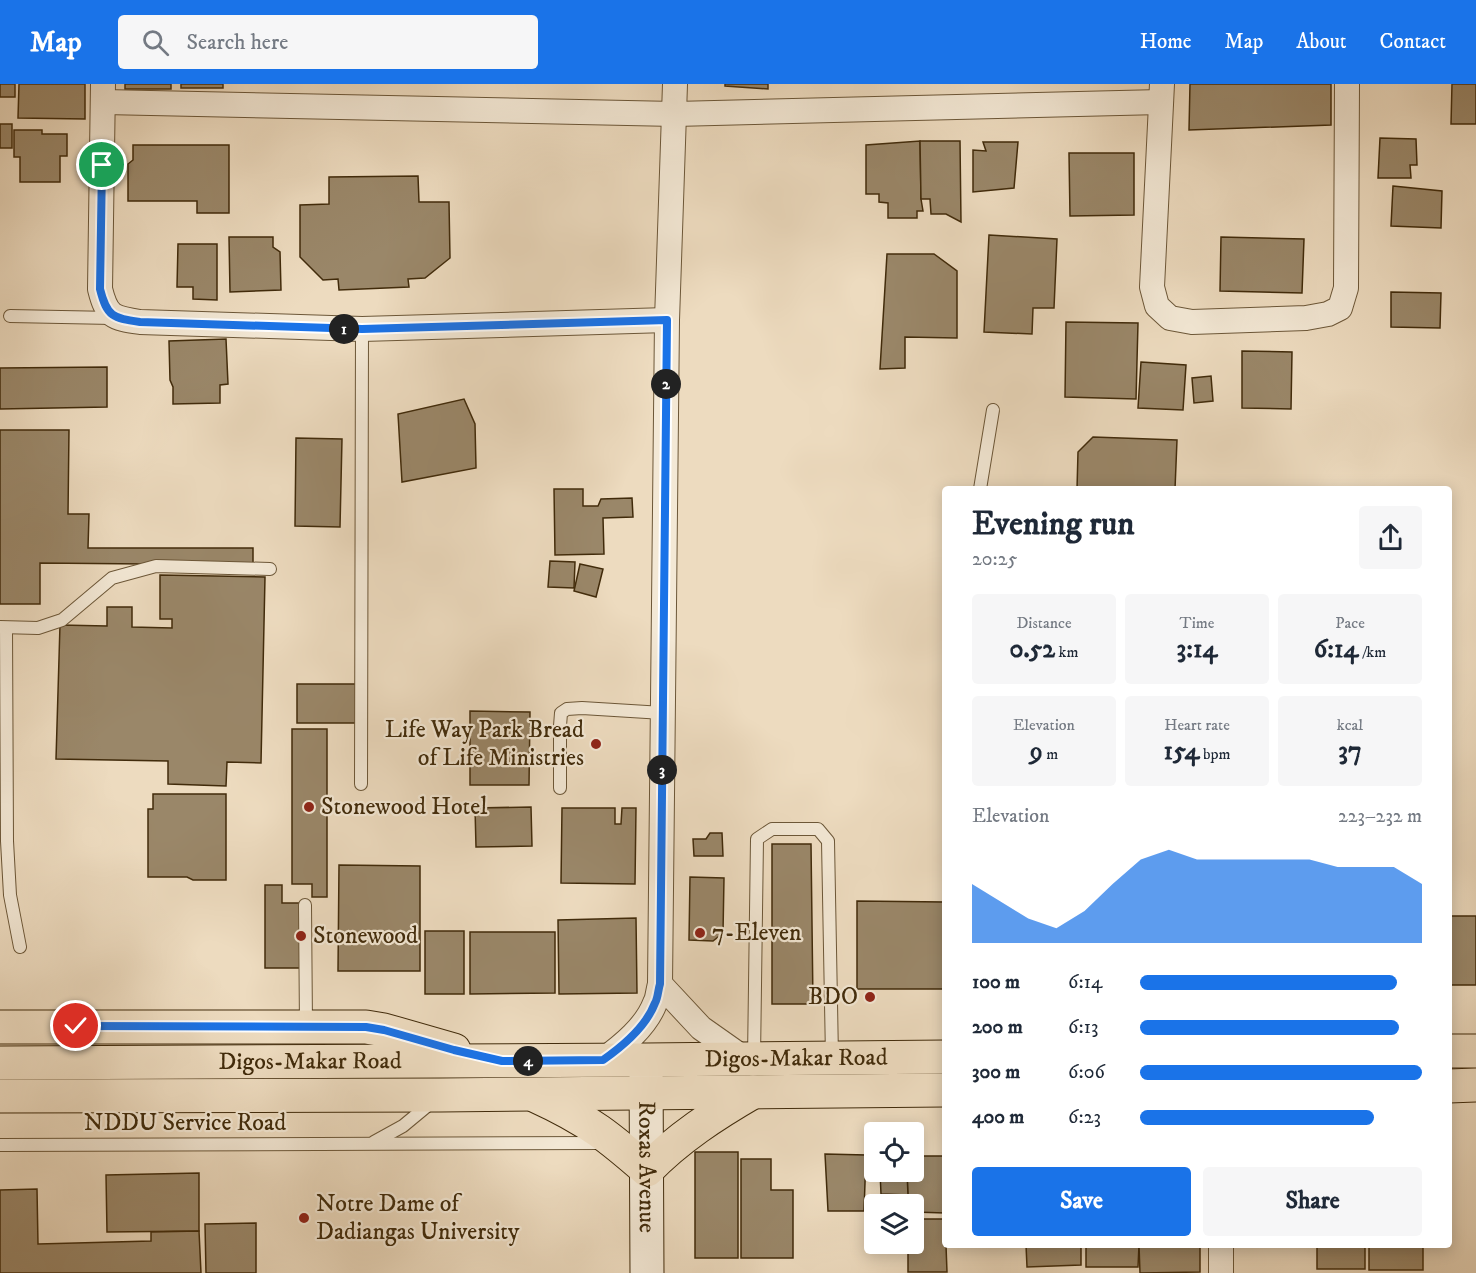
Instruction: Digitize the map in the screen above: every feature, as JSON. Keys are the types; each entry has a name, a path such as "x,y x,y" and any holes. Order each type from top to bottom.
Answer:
{"main road":[{"path":"0,1027 366,1027 502,1061"},
{"path":"1452,1051 1476,1051"},
{"name":"Digos-Makar Road","path":"0,1063 942,1057"},
{"name":"Roxas Avenue","path":"646,1060 647,1273"},
{"path":"1452,1086 1476,1085"},
{"name":"Digos-Makar Road","path":"0,1096 942,1090"},
{"path":"532,1093 577,1117 615,1143 647,1170 663,1154 712,1116 753,1092"}],"street":[{"path":"603,1060 646,1020 655,1003 660,984 667,320 675,84"},
{"path":"667,320 362,329 140,322 117,318 104,306 100,289 103,93 675,114 1162,93 1152,287 1157,306 1170,318 1192,322 1306,318 1328,314 1340,308 1346,288 1347,84"},
{"path":"660,984 701,1028 749,1059"},
{"path":"1221,1248 1221,1273"}],"lane":[{"path":"10,316 117,318"},
{"path":"361,784 362,329"},
{"path":"980,486 993,410"},
{"path":"20,947 10,895 7,841 3,628 38,628 62,620 112,578 156,566 270,569"},
{"path":"560,788 561,713 567,709 582,708 663,713"},
{"path":"749,1059 757,839 772,830 818,830 828,841 832,1058"},
{"path":"305,905 306,1026"},
{"name":"NDDU Service Road","path":"371,1143 403,1126 440,1095"},
{"name":"NDDU Service Road","path":"0,1145 615,1143"}],"building":[{"path":"0,84 15,84 15,97 0,97"},
{"path":"19,84 85,84 85,119 18,118"},
{"path":"125,84 171,84 171,89 125,89"},
{"path":"181,84 223,84 223,88 181,88"},
{"path":"725,84 768,84 768,89 725,86"},
{"path":"1190,84 1331,84 1331,125 1189,130"},
{"path":"1452,84 1476,84 1476,124 1451,124"},
{"path":"0,124 12,124 12,148 0,148"},
{"path":"14,130 42,130 42,134 67,134 67,156 60,156 60,182 20,182 20,157 14,157"},
{"path":"1380,138 1416,139 1417,165 1410,165 1411,178 1378,178"},
{"path":"920,141 923,211 917,211 917,218 888,218 888,203 879,202 879,194 866,194 866,145"},
{"path":"920,141 960,141 961,222 946,214 931,214 930,199 921,199"},
{"path":"983,142 1018,142 1014,188 973,192 973,150 986,151"},
{"path":"133,145 229,145 229,213 197,213 197,201 128,201 128,164 133,160"},
{"path":"1069,153 1134,153 1134,215 1070,216"},
{"path":"418,176 419,202 449,202 450,258 425,278 408,279 409,287 339,290 338,279 323,280 300,257 300,205 329,204 329,177"},
{"path":"1393,186 1442,191 1441,228 1391,226"},
{"path":"989,235 1057,239 1054,308 1033,308 1032,334 984,332"},
{"path":"229,237 273,237 273,247 280,252 281,290 230,292"},
{"path":"1221,237 1304,239 1302,293 1220,291"},
{"path":"178,244 217,244 217,300 193,299 193,287 177,287"},
{"path":"887,254 934,254 957,271 957,338 905,337 905,368 880,369"},
{"path":"1391,292 1441,293 1440,328 1391,327"},
{"path":"1066,322 1138,323 1136,399 1065,397"},
{"path":"226,339 228,384 220,385 220,403 173,404 169,341"},
{"path":"1242,351 1292,352 1291,409 1242,408"},
{"path":"1141,362 1186,365 1183,410 1138,408"},
{"path":"107,367 107,407 0,409 0,368"},
{"path":"1211,376 1213,401 1194,403 1192,378"},
{"path":"464,399 475,424 476,468 402,482 398,414"},
{"path":"0,430 69,430 68,514 89,514 88,548 253,548 253,565 40,563 40,604 0,604"},
{"path":"1093,437 1177,440 1175,486 1077,486 1078,452"},
{"path":"296,438 342,439 340,527 295,526"},
{"path":"554,489 583,489 583,506 598,506 601,499 632,498 633,517 603,518 604,554 555,555"},
{"path":"550,561 575,562 574,588 548,587"},
{"path":"580,564 603,569 596,597 574,591"},
{"path":"160,575 265,577 261,763 227,762 226,786 168,784 168,761 56,759 60,625 107,626 107,607 132,607 132,627 172,628 172,619 160,619"},
{"path":"297,684 358,684 358,723 297,723"},
{"path":"470,711 530,712 529,785 470,785"},
{"name":"Stonewood Hotel","path":"292,729 327,729 327,897 312,897 312,884 292,884"},
{"path":"153,794 226,794 226,880 148,877 148,809 153,809"},
{"path":"531,807 532,846 476,847 475,808"},
{"path":"562,808 615,808 615,824 621,824 622,808 636,808 635,884 561,883"},
{"path":"710,833 722,833 723,856 694,856 693,839 706,839"},
{"path":"772,844 811,844 813,1004 772,1004"},
{"path":"339,865 420,866 420,971 338,971"},
{"path":"690,877 724,878 723,933 713,941 689,940"},
{"path":"265,885 282,885 282,903 301,903 301,968 265,968"},
{"path":"857,901 942,902 942,989 857,989"},
{"path":"1452,916 1476,916 1476,985 1452,985"},
{"path":"636,918 637,993 559,994 558,920"},
{"path":"425,931 464,931 464,994 425,994"},
{"path":"470,932 555,932 555,993 470,994"},
{"path":"695,1152 738,1152 738,1258 695,1258"},
{"path":"825,1154 864,1155 864,1211 828,1211"},
{"path":"924,1156 942,1156 942,1213 924,1212 924,1194 908,1194 907,1182 924,1182"},
{"path":"741,1159 771,1159 771,1190 793,1190 793,1258 741,1258"},
{"path":"199,1173 199,1231 107,1232 106,1175"},
{"path":"880,1182 907,1182 908,1194 881,1194"},
{"path":"37,1189 38,1244 151,1241 151,1232 199,1231 201,1273 0,1273 0,1190"},
{"path":"924,1219 942,1219 942,1248 946,1248 947,1272 908,1272 908,1254 924,1254"},
{"path":"256,1223 256,1273 206,1273 205,1224"},
{"path":"1026,1248 1081,1248 1081,1265 1027,1267"},
{"path":"1086,1248 1139,1248 1138,1267 1086,1267"},
{"path":"1139,1248 1200,1248 1200,1272 1140,1273"},
{"path":"1317,1248 1365,1248 1365,1269 1317,1269"},
{"path":"1369,1248 1423,1248 1423,1270 1369,1270"}],"place":[{"name":"Life Way Park Bread of Life Ministries","path":"596,744"},
{"name":"Stonewood Hotel","path":"309,807"},
{"name":"7-Eleven","path":"700,933"},
{"name":"Stonewood","path":"301,936"},
{"name":"BDO","path":"870,997"},
{"name":"Notre Dame of Dadiangas University","path":"304,1218"}],"route":[{"path":"76,1026 366,1027 502,1061 603,1060 646,1020 655,1003 660,984 667,320 362,329 140,322 117,318 104,306 100,289 102,165"}]}
